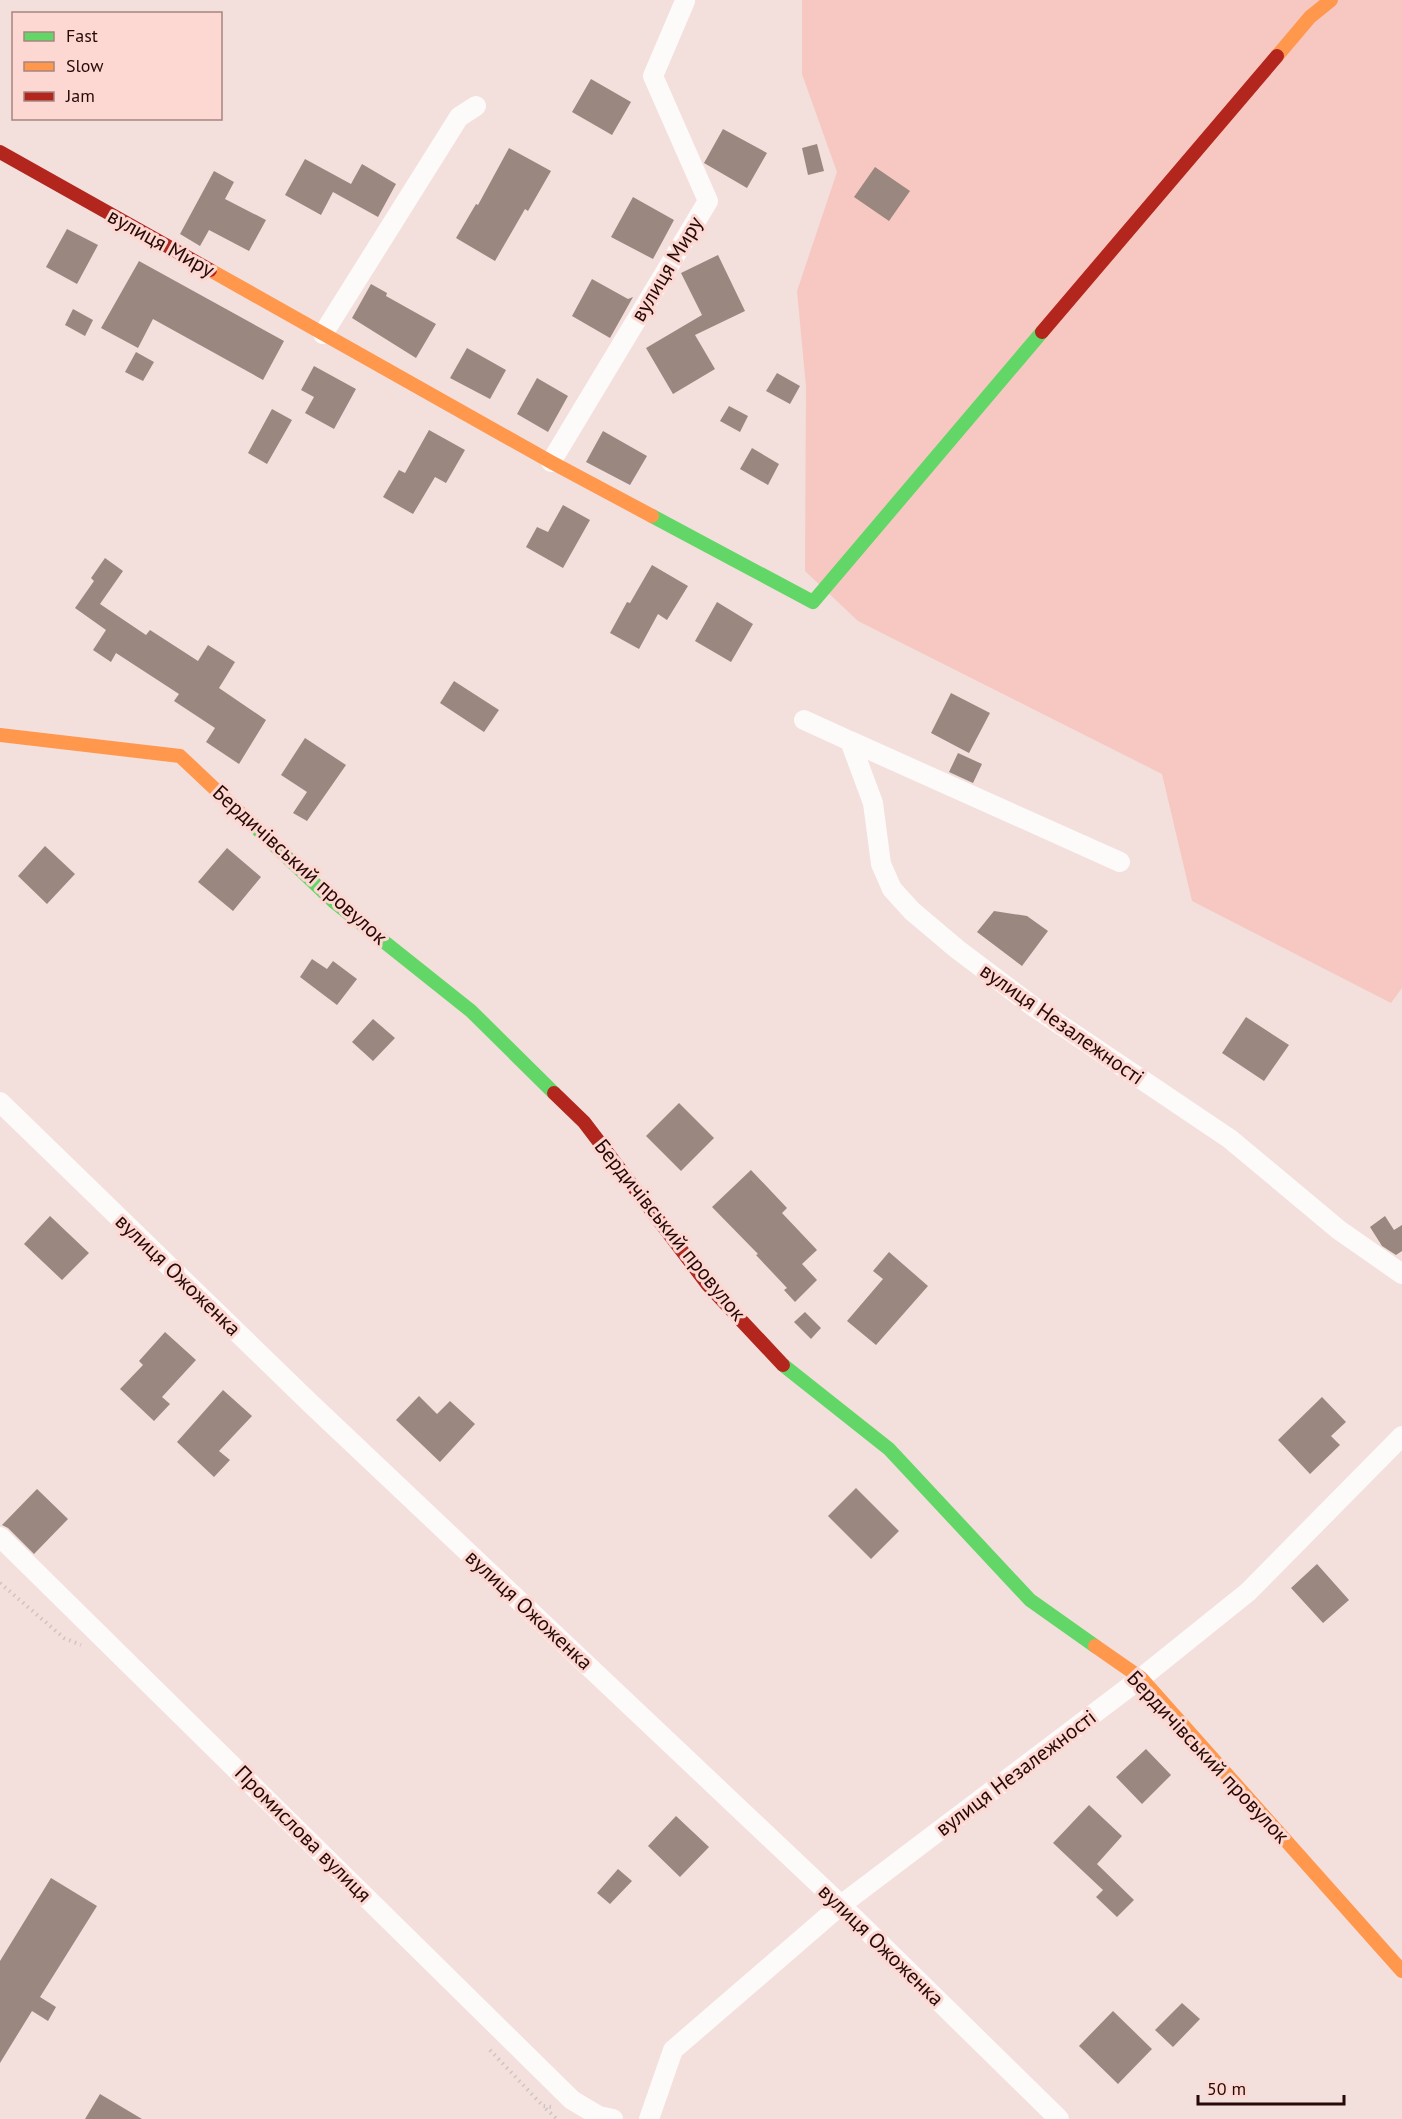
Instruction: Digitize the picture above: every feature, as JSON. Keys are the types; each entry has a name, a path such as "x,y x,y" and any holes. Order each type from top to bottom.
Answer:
{"street":[{"name":"вулиця Миру","path":"0,152 551,462 813,602 1310,17 1331,0"},
{"name":"вулиця Миру","path":"551,462 708,201 653,76 686,1"},
{"path":"323,334 459,117 476,106"},
{"path":"804,720 1120,862"},
{"name":"Бердичівський провулок","path":"0,735 180,756 333,901 471,1011 584,1122 708,1285 783,1365 889,1449 1030,1600 1141,1678 1402,1971"},
{"name":"вулиця Незалежності","path":"850,741 873,803 881,864 892,889 912,911 957,949 1034,1007 1230,1139 1339,1230 1402,1274"},
{"name":"вулиця Ожоженка","path":"0,1102 309,1402 841,1905 1059,2119"},
{"name":"вулиця Незалежності","path":"649,2119 673,2050 841,1905 1141,1678 1248,1592 1402,1436"},
{"name":"Промислова вулиця","path":"0,1537 572,2100 599,2116 614,2119"}],"path":[{"path":"0,1583 64,1638 84,1646"}],"shaded area":[{"path":"802,0 1402,0 1402,988 1391,1003 1192,901 1162,774 858,621 805,571 806,387 797,291 837,172 802,74"}],"building":[{"path":"591,79 631,102 612,135 572,112"},
{"path":"723,129 767,153 747,188 704,163"},
{"path":"817,144 824,171 808,175 802,148"},
{"path":"509,148 551,171 528,211 525,209 495,261 456,238 476,204 478,205"},
{"path":"305,159 351,184 362,164 396,184 378,217 333,192 321,215 285,195"},
{"path":"875,167 910,191 889,221 854,197"},
{"path":"214,171 234,182 225,199 266,220 249,251 209,230 200,246 180,234"},
{"path":"633,197 674,220 653,259 611,237"},
{"path":"67,229 98,245 77,284 46,267"},
{"path":"718,255 745,311 695,335 715,369 673,394 646,348 702,315 681,273"},
{"path":"139,261 284,341 263,380 153,319 138,348 101,328"},
{"path":"592,279 628,299 633,297 610,338 572,316"},
{"path":"371,284 387,293 386,296 436,324 416,358 352,318"},
{"path":"73,309 93,320 85,336 65,325"},
{"path":"467,348 506,370 490,399 450,378"},
{"path":"136,352 154,362 143,381 125,372"},
{"path":"314,366 356,389 334,429 305,413 314,397 301,390"},
{"path":"777,373 800,386 790,404 766,391"},
{"path":"537,378 568,396 548,432 517,414"},
{"path":"729,406 748,416 740,432 720,421"},
{"path":"272,409 292,420 267,464 248,453"},
{"path":"429,430 465,450 446,483 435,477 413,514 383,497 399,470 405,473"},
{"path":"603,431 647,456 630,485 586,462"},
{"path":"752,448 779,464 768,485 740,469"},
{"path":"563,505 590,520 563,568 526,547 537,527 548,532"},
{"path":"105,558 123,571 100,604 146,635 150,630 198,661 208,645 235,662 219,688 266,720 239,764 206,742 215,728 174,701 179,694 116,653 111,662 93,650 106,630 75,608 94,581 91,578"},
{"path":"652,565 688,586 667,620 658,614 639,649 610,633 627,602 630,603"},
{"path":"717,602 753,624 731,662 695,641"},
{"path":"454,681 499,710 484,732 440,703"},
{"path":"951,693 990,713 969,753 931,733"},
{"path":"305,738 346,765 307,821 293,813 307,792 281,775"},
{"path":"958,753 982,764 973,783 949,772"},
{"path":"45,846 75,874 47,904 18,876"},
{"path":"227,848 261,877 233,911 198,882"},
{"path":"994,911 1027,916 1048,931 1022,966 977,932"},
{"path":"312,959 327,969 333,961 357,979 337,1005 300,977"},
{"path":"1246,1017 1289,1045 1264,1081 1222,1053"},
{"path":"373,1019 395,1038 373,1061 352,1042"},
{"path":"679,1103 714,1138 681,1171 646,1136"},
{"path":"751,1170 787,1208 782,1213 817,1250 802,1264 817,1280 795,1302 784,1290 787,1288 756,1255 758,1254 712,1207"},
{"path":"50,1216 89,1253 62,1280 24,1244"},
{"path":"1385,1216 1394,1230 1402,1225 1402,1251 1396,1255 1382,1246 1370,1227"},
{"path":"889,1252 928,1286 876,1345 847,1321 883,1279 873,1271"},
{"path":"805,1312 821,1328 811,1339 794,1322"},
{"path":"165,1332 196,1360 162,1397 170,1404 154,1421 120,1389 143,1365 139,1361"},
{"path":"223,1390 252,1416 219,1451 230,1460 214,1477 177,1442"},
{"path":"419,1396 437,1414 450,1401 475,1424 440,1462 396,1420"},
{"path":"1322,1397 1346,1422 1331,1436 1340,1445 1310,1474 1278,1440"},
{"path":"856,1488 899,1531 871,1559 828,1516"},
{"path":"37,1489 68,1519 34,1554 8,1528 2,1525"},
{"path":"1317,1564 1349,1600 1323,1623 1291,1588"},
{"path":"1146,1749 1171,1775 1142,1804 1116,1777"},
{"path":"1089,1805 1122,1836 1097,1864 1134,1900 1117,1917 1096,1897 1103,1890 1053,1843"},
{"path":"676,1816 709,1847 680,1877 648,1846"},
{"path":"618,1869 632,1881 610,1904 597,1893"},
{"path":"51,1878 97,1906 40,1997 56,2007 48,2021 32,2011 0,2063 0,1961"},
{"path":"1182,2003 1200,2019 1173,2047 1155,2030"},
{"path":"1113,2011 1152,2049 1118,2084 1079,2046"},
{"path":"100,2094 142,2119 85,2119"}],"traffic: fast":[{"path":"652,516 813,602 1042,332"},
{"path":"252,824 333,901 471,1011 554,1093"},
{"path":"783,1365 889,1449 1030,1600 1095,1646"}],"traffic: slow":[{"path":"1277,56 1310,17 1331,0"},
{"path":"210,270 551,462 652,516"},
{"path":"0,735 180,756 252,824"},
{"path":"1095,1646 1141,1678 1402,1971"}],"traffic: jam":[{"path":"1042,332 1277,56"},
{"path":"0,152 210,270"},
{"path":"554,1093 584,1122 708,1285 783,1365"}]}
